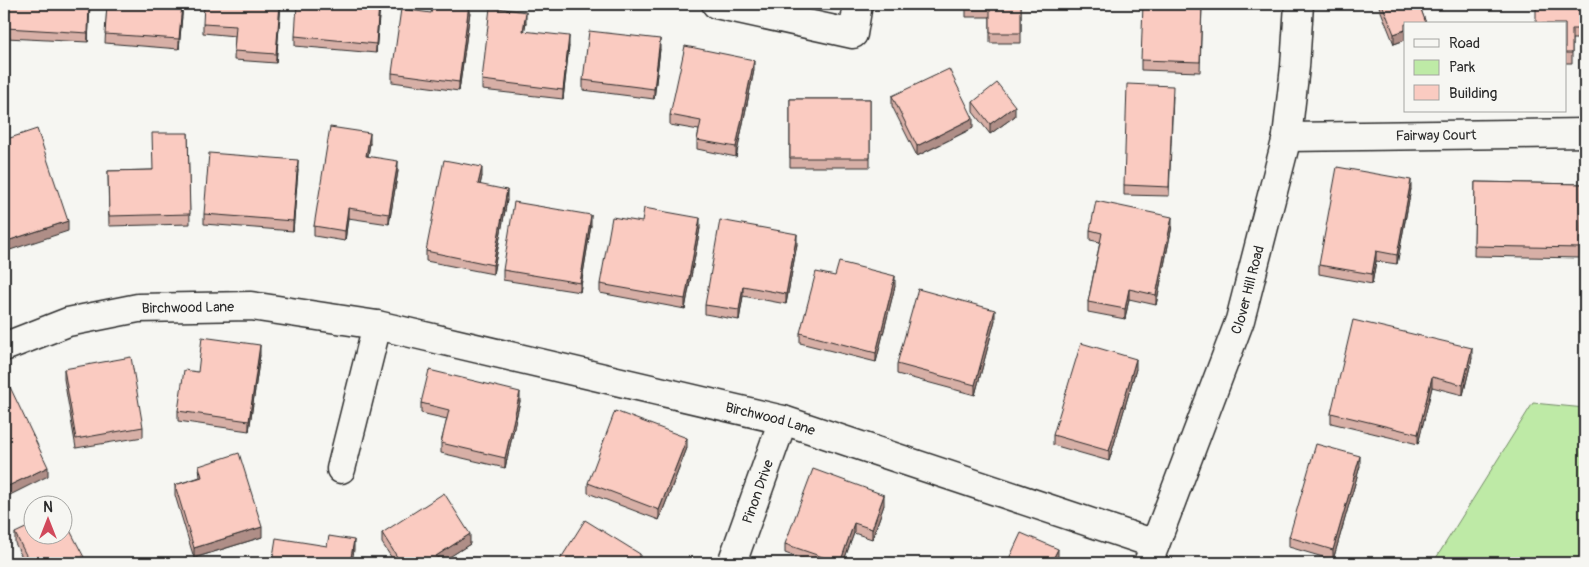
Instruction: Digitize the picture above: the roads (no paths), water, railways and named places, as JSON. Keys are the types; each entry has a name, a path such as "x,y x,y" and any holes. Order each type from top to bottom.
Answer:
{"street":[{"path":"716,4 853,34 858,4"},
{"name":"Clover Hill Road","path":"1152,553 1240,320 1287,136 1295,67 1299,4"},
{"name":"Fairway Court","path":"1287,136 1585,133"},
{"name":"Birchwood Lane","path":"4,347 68,322 138,308 251,306 377,325 783,420 1152,553"},
{"path":"341,469 377,325"},
{"name":"Pinon Drive","path":"732,563 783,420"}]}
